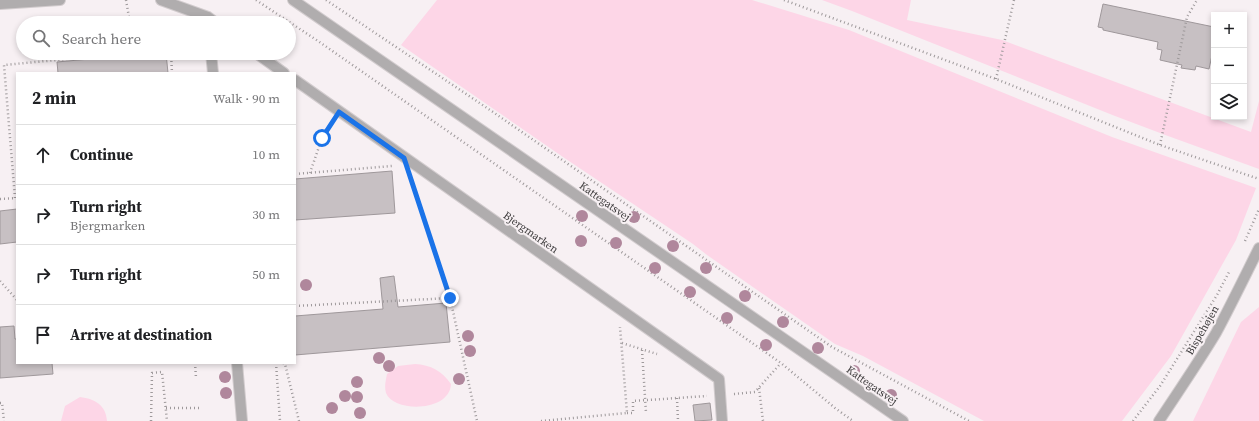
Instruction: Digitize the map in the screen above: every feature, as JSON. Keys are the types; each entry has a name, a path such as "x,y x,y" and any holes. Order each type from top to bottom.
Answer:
{"street":[{"path":"0,4 60,0"},
{"path":"161,0 199,16"},
{"name":"Kattegatsvej","path":"293,0 903,421"},
{"path":"212,60 213,72"},
{"path":"266,60 283,72"},
{"name":"Bjergmarken","path":"296,81 719,379 722,421"},
{"name":"Bispehøjen","path":"1159,421 1215,333 1259,248"},
{"path":"237,364 242,421"}],"path":[{"path":"126,0 129,16"},
{"path":"256,0 280,16"},
{"path":"326,0 506,121 832,347 968,421"},
{"path":"784,0 996,79 1160,145 1259,180"},
{"path":"996,79 1014,0"},
{"path":"1160,145 1187,17 1197,0"},
{"path":"296,26 781,363 853,421"},
{"path":"0,199 16,198 4,65 57,60"},
{"path":"171,60 172,72"},
{"path":"310,173 322,138 339,112"},
{"path":"296,174 393,166 404,158 450,298 477,421"},
{"path":"1244,244 1259,209"},
{"path":"1133,421 1160,386 1217,295 1231,269"},
{"path":"0,281 16,299"},
{"path":"296,306 450,298"},
{"path":"619,309 627,413"},
{"path":"642,350 646,413"},
{"path":"541,421 633,413 633,401 755,392 781,363"},
{"path":"195,364 196,378"},
{"path":"276,364 280,421"},
{"path":"285,364 299,421"},
{"path":"151,421 152,373 162,372 167,421"},
{"path":"759,388 763,421"},
{"path":"677,398 678,421"},
{"path":"0,403 2,403 4,421"},
{"path":"166,408 200,408"}],"shaded area":[{"path":"437,0 752,0 849,30 1112,137 1256,188 1236,240 1171,356 1122,421 984,421 863,356 835,344 693,244 563,157 401,45"},
{"path":"822,0 911,0 907,20 1002,40 1211,117 1211,120 1219,120 1251,132 1259,101 1259,169 1115,116"},
{"path":"1259,307 1259,421 1193,421 1241,322"},
{"path":"415,364 431,367 440,372 451,384 448,393 442,400 432,404 410,406 399,404 391,400 386,393 385,385 387,374 398,366"},
{"path":"80,397 90,399 99,404 106,415 107,421 61,421 65,406"}],"building":[{"path":"1103,4 1211,26 1211,60 1209,69 1196,66 1195,70 1181,68 1182,65 1160,60 1162,50 1157,49 1158,42 1103,30 1103,28 1098,27"},
{"path":"79,60 167,60 168,72 58,72 57,62"},
{"path":"392,171 395,213 296,220 296,179"},
{"path":"16,209 16,242 0,244 0,211"},
{"path":"394,276 398,307 446,303 450,342 296,355 296,316 383,309 380,278"},
{"path":"14,326 16,339 16,364 52,364 53,374 0,378 0,327"},
{"path":"710,403 712,420 695,421 693,405"}],"route":[{"path":"322,138 339,112 404,158 450,298"}]}
